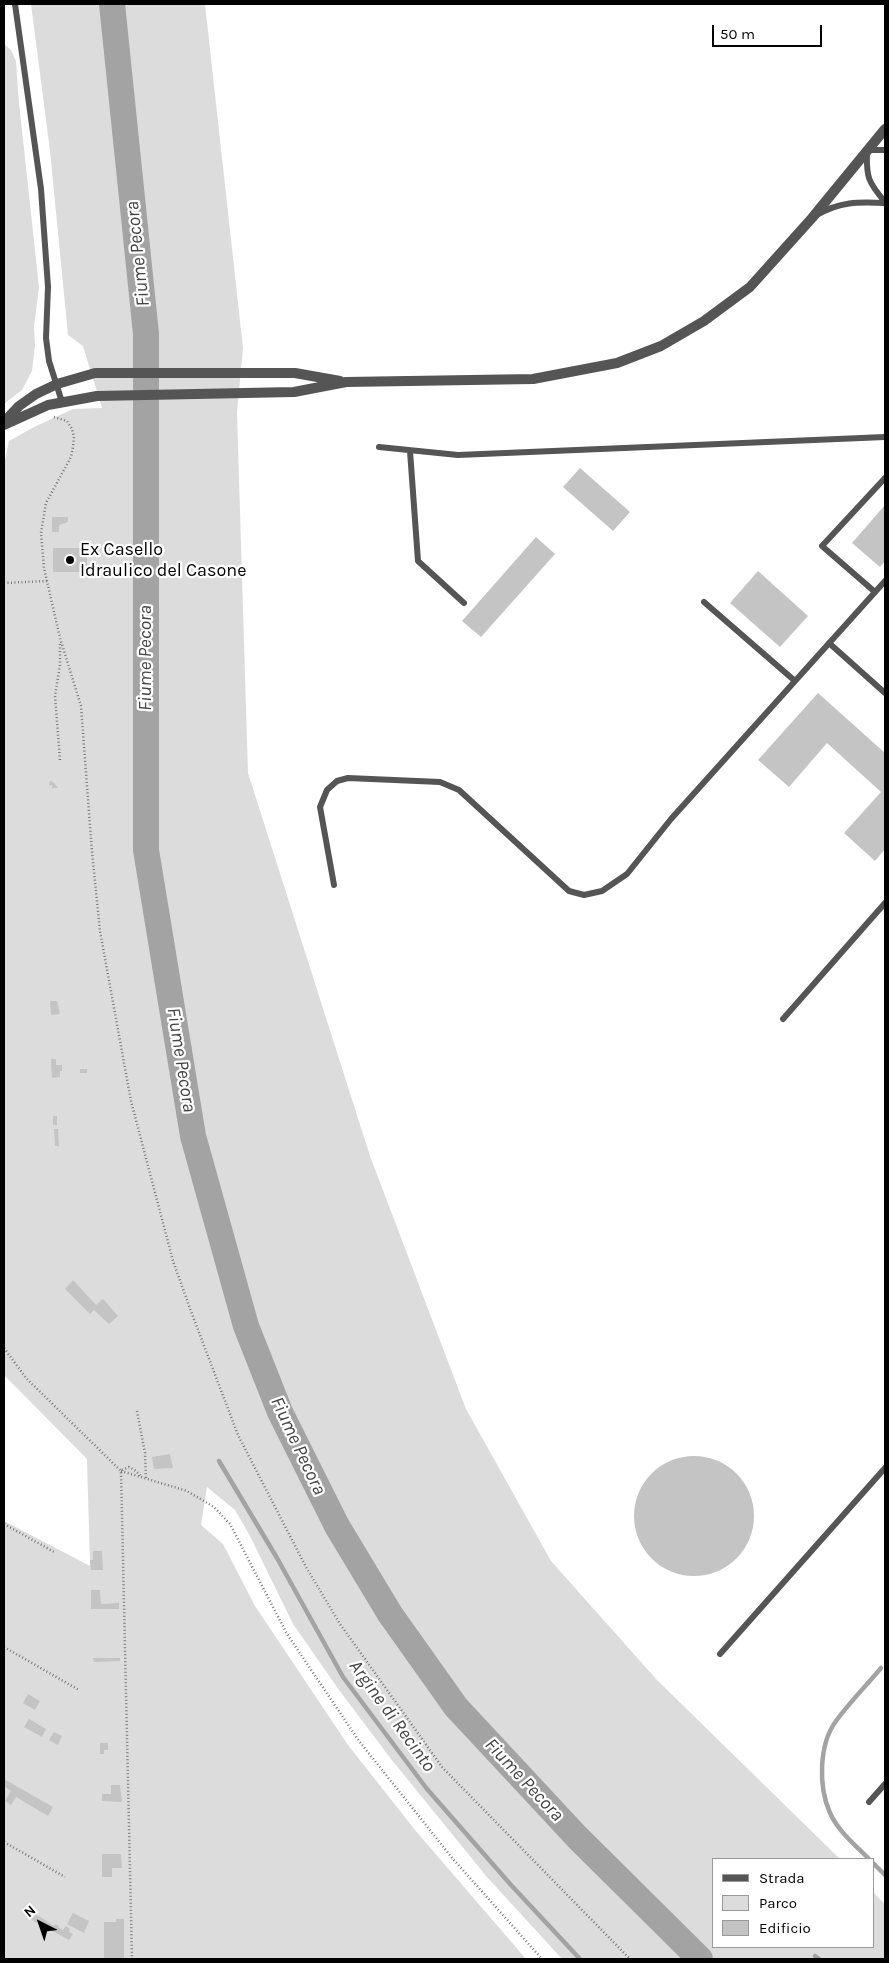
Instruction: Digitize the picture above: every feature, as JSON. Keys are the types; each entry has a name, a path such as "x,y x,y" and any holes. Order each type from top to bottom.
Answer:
{"street":[{"path":"4,424 33,411 62,402 97,396 294,392 346,382 532,378 617,363 661,346 704,321 729,304 750,286 812,218 885,129"},
{"path":"4,424 19,406 36,394 57,384 94,374 295,373 346,382"}],"lane":[{"path":"15,4 41,190 48,287 46,338 49,361 62,402"},
{"path":"885,150 867,150 866,171 872,187 885,203"},
{"path":"812,218 831,207 861,202 885,203"},
{"path":"379,447 458,455 885,437"},
{"path":"410,450 418,560 464,603"},
{"path":"875,592 822,546 885,478"},
{"path":"334,885 320,807 327,790 337,781 348,778 440,782 459,790 569,891 584,895 602,890 627,874 671,819 885,581"},
{"path":"704,602 795,682"},
{"path":"829,643 885,693"},
{"path":"784,1019 885,903"},
{"path":"720,1654 885,1468"},
{"path":"869,1802 885,1784"}],"path":[{"path":"51,416 67,422 74,437 71,457 46,503 41,533 44,568 60,638 81,706 100,931 131,1101 173,1261 238,1435 306,1567 340,1624 442,1767 630,1959"},
{"path":"4,583 47,581"},
{"path":"60,638 60,665 55,696 60,760"},
{"path":"4,1348 26,1378 121,1470 187,1491 214,1507 230,1524 287,1634 359,1741 453,1859 542,1959"},
{"path":"137,1411 145,1453 146,1478"},
{"path":"121,1470 132,1959"},
{"path":"4,1524 56,1553"},
{"path":"4,1647 79,1690"},
{"path":"4,1842 65,1877"}],"green space":[{"path":"31,4 205,4 243,348 237,412 248,773 370,1156 466,1409 551,1561 657,1680 839,1858 712,1858 712,1948 874,1948 874,1893 885,1904 885,1959 562,1959 487,1877 391,1759 339,1690 293,1624 250,1536 235,1510 207,1487 201,1525 223,1544 255,1606 348,1745 415,1830 526,1959 4,1959 4,1521 90,1566 87,1459 4,1375 4,466 9,441 73,409 102,408 83,346 68,335 50,151"},
{"path":"4,44 11,50 16,61 39,287 34,326 35,346 32,371 22,390 4,404"}],"building":[{"path":"580,468 630,512 613,531 563,487"},
{"path":"885,505 885,561 880,567 852,543"},
{"path":"52,517 68,517 68,522 59,525 59,532 52,532"},
{"path":"536,537 555,554 481,637 462,621"},
{"name":"Ex Casello Idraulico del Casone","path":"53,548 87,548 87,572 53,572"},
{"path":"758,571 808,616 780,647 730,603"},
{"path":"818,693 885,753 885,849 875,861 844,833 881,792 827,743 789,787 758,760"},
{"path":"50,781 58,788 52,788 52,785 49,785"},
{"path":"50,1001 57,1001 60,1014 51,1015"},
{"path":"51,1059 56,1059 56,1065 62,1065 60,1077 52,1078"},
{"path":"80,1069 87,1069 87,1073 80,1073"},
{"path":"53,1116 57,1116 57,1125 53,1125"},
{"path":"54,1129 58,1129 59,1146 55,1146"},
{"path":"73,1280 96,1305 103,1299 118,1316 109,1324 94,1310 90,1314 65,1289"},
{"path":"170,1454 173,1468 154,1469 152,1457"},
{"path":"694,1456 706,1457 717,1461 727,1466 736,1474 744,1483 749,1493 753,1504 753,1528 749,1539 744,1549 736,1558 727,1566 717,1571 706,1575 694,1576 682,1575 671,1571 661,1566 652,1558 644,1549 639,1539 635,1528 634,1516 635,1504 639,1493 644,1483 652,1474 661,1466 671,1461 682,1457"},
{"path":"93,1551 102,1551 103,1570 91,1570 90,1560 93,1560"},
{"path":"91,1590 100,1590 101,1604 119,1603 119,1609 91,1609"},
{"path":"93,1658 120,1658 120,1661 94,1662"},
{"path":"28,1694 40,1701 35,1710 23,1703"},
{"path":"29,1719 46,1729 42,1737 24,1727"},
{"path":"54,1732 62,1736 58,1745 49,1740"},
{"path":"100,1743 108,1743 108,1750 104,1750 104,1754 100,1754"},
{"path":"4,1779 53,1807 48,1816 16,1797 11,1805 5,1801 11,1791 4,1786"},
{"path":"111,1785 120,1785 122,1802 102,1801 102,1794 111,1794"},
{"path":"102,1854 121,1854 122,1868 112,1868 112,1877 102,1877"},
{"path":"24,1906 33,1911 30,1916 21,1911"},
{"path":"34,1913 63,1930 66,1926 70,1929 69,1932 73,1934 69,1940 30,1919"},
{"path":"73,1913 89,1921 84,1933 67,1924"},
{"path":"116,1919 124,1919 124,1959 104,1959 104,1922 116,1922"}],"waterway":[{"name":"Fiume Pecora","path":"112,4 146,334 146,850 193,1136 246,1326 280,1412 337,1526 390,1614 456,1707 577,1837 700,1959"},
{"name":"Argine di Recinto","path":"219,1461 277,1558 343,1677 427,1789 511,1885 580,1959"},
{"path":"868,1858 842,1832 833,1820 823,1790 822,1765 823,1753 830,1730 881,1668"},
{"path":"874,1864 885,1875"},
{"path":"815,1956 819,1959"}],"place":[{"name":"Ex Casello Idraulico del Casone","path":"70,560"}]}
